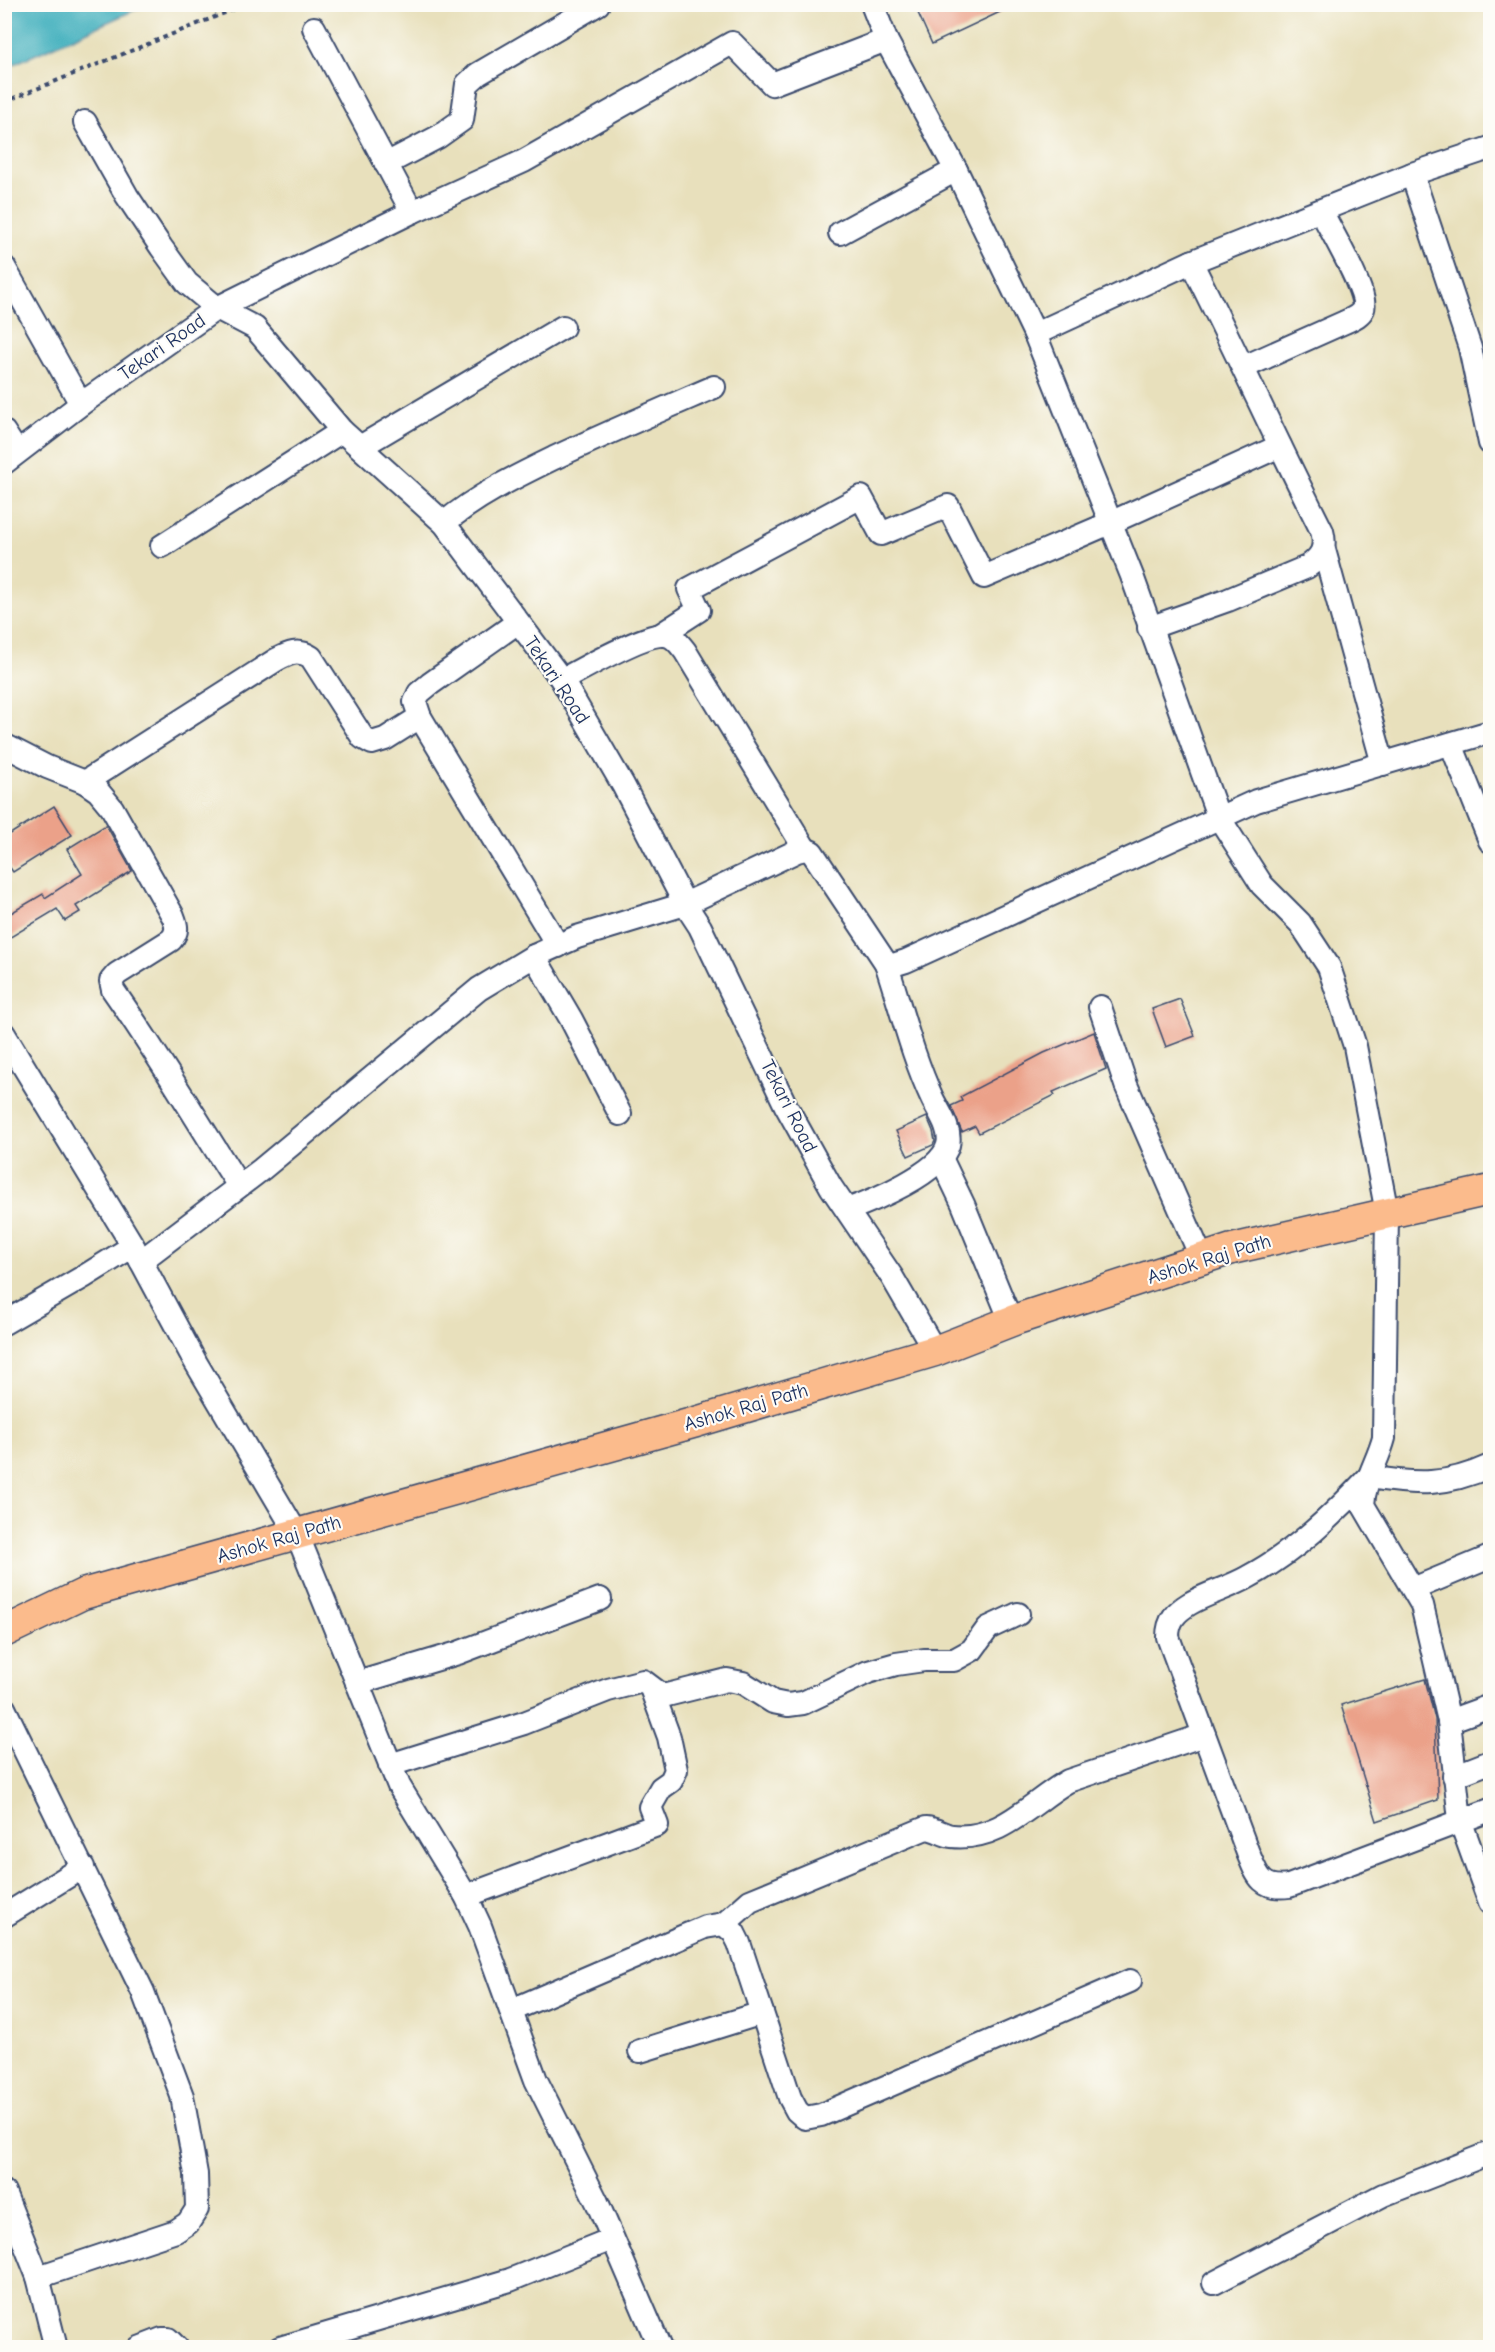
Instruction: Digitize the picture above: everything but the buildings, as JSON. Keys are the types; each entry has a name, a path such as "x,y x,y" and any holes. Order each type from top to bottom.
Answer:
{"main road":[{"name":"Ashok Raj Path","path":"4,1632 83,1594 935,1352 1011,1321 1232,1249 1491,1190"}],"street":[{"path":"386,164 438,137 462,120 467,84 478,74 598,4"},
{"path":"872,4 886,40 956,170 1035,334 1110,523 1218,816 1262,885 1300,922 1329,967 1355,1046 1387,1214 1384,1438 1364,1491 1363,1505 1372,1524 1422,1605 1449,1721 1460,1820 1491,1903"},
{"path":"314,28 411,212"},
{"path":"85,122 127,196 161,247 187,283 217,308 411,212 524,161 732,43 772,84 886,40"},
{"path":"1035,334 1191,262 1412,174 1491,148"},
{"path":"840,233 956,170"},
{"path":"1412,174 1470,348 1490,432"},
{"path":"1244,367 1359,315 1364,307 1364,297 1357,281 1321,211"},
{"path":"1191,262 1322,531 1325,542 1324,550 1383,764"},
{"path":"4,267 81,404"},
{"name":"Tekari Road","path":"11,458 81,404 217,308 255,328 342,431 444,523 562,680 624,785 685,904 700,927 786,1106 831,1187 892,1277 935,1352"},
{"path":"360,447 563,327"},
{"path":"444,523 468,503 509,480 602,435 714,387"},
{"path":"162,546 342,431"},
{"path":"4,432 11,458"},
{"path":"562,680 595,662 662,634 699,610 688,590 861,497 881,534 948,506 984,577 1280,446"},
{"path":"1149,628 1228,600 1306,567 1318,560 1324,550"},
{"path":"518,622 419,693 415,702 420,717 558,946"},
{"path":"662,634 673,637 685,651 805,849 812,852 819,861 886,963 912,1048 949,1137 946,1151 941,1158 888,1195 847,1210"},
{"path":"85,782 268,665 296,652 303,652 311,657 363,738 372,743 385,739 420,717"},
{"path":"886,963 893,965 906,961 1218,816 1256,801 1491,732"},
{"path":"1451,744 1491,841"},
{"path":"4,745 47,768 85,782 98,791 112,808 177,925 177,934 171,940 117,974 111,981 113,990 154,1049 186,1104 239,1186"},
{"path":"4,1323 86,1276 137,1253 239,1186 479,989 534,956 578,938 685,904 805,849"},
{"path":"534,956 571,1019 620,1114"},
{"path":"1100,1007 1126,1085 1203,1259"},
{"path":"4,1034 137,1253 196,1363 297,1534 399,1786 466,1896 489,1947 537,2079 597,2202 660,2348"},
{"path":"941,1158 1011,1321"},
{"path":"1369,1477 1417,1483 1453,1480 1491,1466"},
{"path":"1369,1477 1334,1514 1301,1542 1248,1578 1192,1602 1177,1612 1168,1624 1171,1646 1252,1863 1257,1874 1267,1885 1276,1888 1289,1886 1491,1810"},
{"path":"1413,1589 1491,1557"},
{"path":"357,1683 458,1653 600,1599"},
{"path":"390,1765 525,1723 627,1684 643,1681 663,1695 727,1680 743,1683 773,1702 788,1705 803,1703 868,1672 896,1664 924,1659 954,1660 972,1650 988,1628 1018,1614"},
{"path":"466,1896 657,1825 650,1807 661,1788 671,1781 676,1770 669,1737 651,1688"},
{"path":"1449,1721 1491,1706"},
{"path":"4,1708 143,1992 182,2096 195,2165 197,2209 188,2223 176,2231 38,2277"},
{"path":"512,2010 705,1927 724,1924 750,1901 926,1828 937,1829 950,1836 956,1836 978,1834 1000,1827 1015,1820 1049,1791 1068,1781 1204,1735"},
{"path":"1454,1776 1491,1762"},
{"path":"4,1917 83,1868"},
{"path":"724,1924 734,1933 739,1943 790,2098 797,2111 805,2118 821,2115 1130,1981"},
{"path":"640,2050 762,2013"},
{"path":"1214,2283 1383,2195 1450,2167 1491,2153"},
{"path":"4,2192 38,2277 56,2348"},
{"path":"280,2348 487,2288 612,2239"},
{"path":"139,2348 162,2339 168,2339 177,2348"}],"path":[{"path":"4,102 247,4"}],"water":[{"path":"5,4 146,5 5,68"}]}
